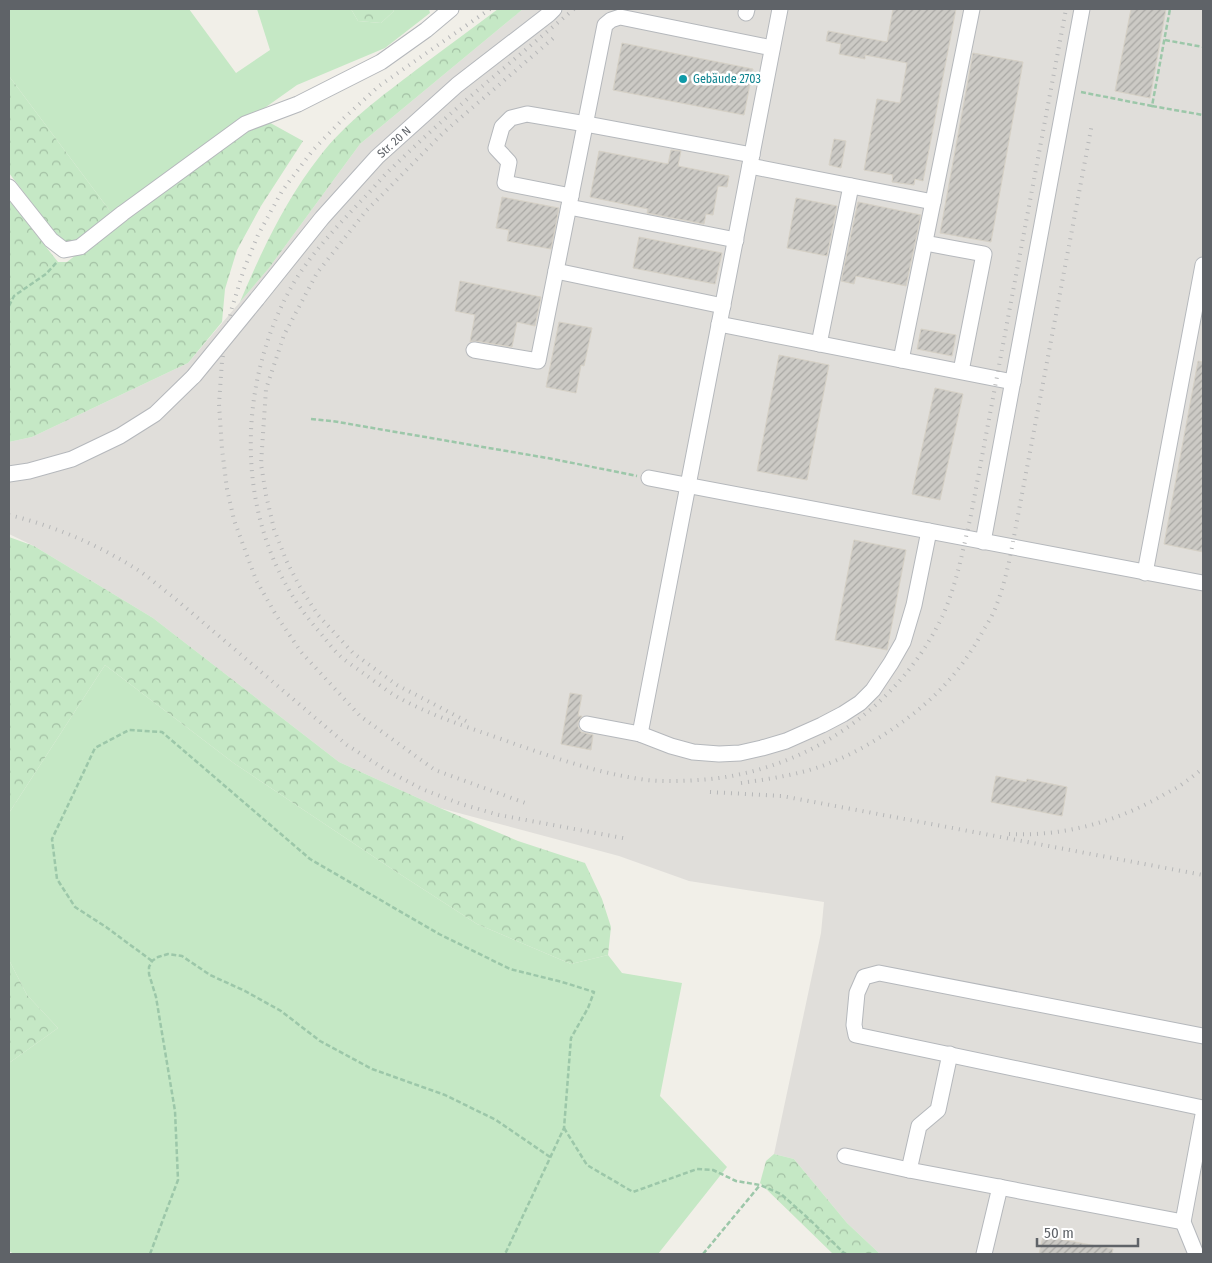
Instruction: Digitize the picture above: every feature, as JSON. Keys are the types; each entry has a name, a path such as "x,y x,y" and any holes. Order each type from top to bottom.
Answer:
{"lane":[{"path":"9,187 51,240 64,250 80,247 123,213 245,124 298,104 381,62 426,30 451,9"},
{"name":"Str. 20 N","path":"9,474 72,459 120,436 155,414 194,376 322,218 377,156 457,85 554,9"},
{"path":"640,734 780,9"},
{"path":"902,360 972,9"},
{"path":"983,542 1082,9"},
{"path":"474,350 538,361 605,25 620,17 772,48"},
{"path":"736,240 570,201 506,183 509,162 496,148 502,127 511,118 527,114 586,124 751,160 851,186 933,202"},
{"path":"819,344 851,186"},
{"path":"925,243 984,254 961,371"},
{"path":"1145,573 1203,265"},
{"path":"556,271 723,306"},
{"path":"719,324 1013,382"},
{"path":"649,478 1203,583"},
{"path":"587,724 640,734 693,752 719,754 740,753 762,748 801,735 843,714 860,703 872,690 882,677 902,642 914,605 929,532"},
{"path":"1203,1036 879,973 864,977 857,993 854,1025 856,1035 1203,1108"},
{"path":"909,1170 920,1126 938,1110 950,1054"},
{"path":"1196,1254 1184,1222 1198,1175 1203,1115"},
{"path":"845,1156 909,1170 1184,1222"},
{"path":"984,1254 1000,1187"}],"path":[{"path":"1152,106 1170,9"},
{"path":"1164,40 1203,47"},
{"path":"1067,90 1203,116"},
{"path":"9,306 14,296 46,274 56,264 64,250"},
{"path":"311,419 533,456 649,478"},
{"path":"152,961 75,907 57,878 52,839 95,748 129,730 162,732 310,859 439,934 510,969 594,992 588,1008 571,1038 564,1128 504,1254"},
{"path":"150,1254 178,1180 175,1111 156,997 149,974 149,967 152,961 168,954 182,956 210,975 281,1011 320,1041 372,1070 445,1095 496,1120 550,1157"},
{"path":"564,1128 587,1164 633,1192 697,1169 713,1170 736,1181 760,1185 781,1194 810,1219 844,1254"},
{"path":"703,1254 760,1185"}],"shaded area":[{"path":"523,9 1203,9 1203,1254 880,1254 847,1223 794,1159 774,1154 821,933 824,902 689,881 619,856 440,808 339,762 153,618 34,546 9,534 9,442 32,437 188,363 269,268 360,144"}],"green space":[{"path":"9,9 189,9 236,73 270,50 257,9 351,9 358,21 381,23 394,11 393,9 429,9 430,13 385,48 297,85 113,215 9,76"},
{"path":"351,9 393,9 394,11 381,23 358,21"},
{"path":"498,9 523,9 360,144 269,268 240,302 285,208 330,144 378,100"},
{"path":"9,76 113,215 76,245 61,241 9,173"},
{"path":"265,120 303,141 261,206 237,250 225,289 222,322 188,363 32,437 9,442 9,200 58,262 67,262 235,135"},
{"path":"9,537 34,546 153,618 339,762 518,841 585,863 602,899 611,927 608,955 571,964 477,924 235,764 105,665 9,813"},
{"path":"105,665 235,764 477,924 571,964 608,955 622,973 682,983 660,1096 727,1167 658,1254 14,1254 9,1251 9,1063 58,1028 27,995 9,960 9,813"},
{"path":"9,960 27,995 58,1028 9,1063"},
{"path":"774,1154 794,1159 847,1223 880,1254 833,1254 760,1183 766,1161"}],"building":[{"path":"893,9 956,9 923,181 915,179 914,185 892,182 893,175 864,170 877,99 900,103 907,63 865,55 865,59 839,54 841,44 826,41 828,31 887,42"},
{"path":"1131,9 1166,9 1150,98 1115,91"},
{"name":"Gebäude 2703","path":"622,43 753,69 744,115 613,90"},
{"path":"973,53 1023,62 991,242 940,233"},
{"path":"834,139 846,141 841,168 829,165"},
{"path":"671,150 681,151 678,166 729,176 727,187 718,186 713,215 706,214 704,224 647,213 648,209 590,197 599,151 668,164"},
{"path":"502,197 559,208 551,249 507,241 509,230 496,228"},
{"path":"796,198 837,206 827,256 787,248"},
{"path":"858,202 921,215 906,286 856,276 854,284 841,281"},
{"path":"639,237 722,253 715,284 633,268"},
{"path":"460,281 541,297 535,326 517,322 512,347 476,341 470,342 475,315 455,311"},
{"path":"559,322 592,328 584,366 581,365 576,393 546,387"},
{"path":"921,329 956,335 952,356 917,349"},
{"path":"779,355 829,365 807,480 757,471"},
{"path":"1198,361 1203,362 1203,552 1164,544"},
{"path":"935,388 963,394 940,500 912,494"},
{"path":"854,540 906,550 887,650 835,640"},
{"path":"570,693 582,695 578,716 582,716 578,722 578,727 581,732 593,735 591,750 561,744"},
{"path":"996,776 1026,782 1027,779 1067,787 1062,816 991,802"},
{"path":"1043,1236 1113,1249 1112,1254 1039,1254"}],"railway":[{"path":"490,9 379,86 313,150 282,191 258,235 244,269 231,311 222,361 219,404 227,489 234,520 256,580 276,615 301,652 360,716 435,770 528,804"},
{"path":"574,9 459,106 415,146 389,171 329,236 301,271 286,297 271,332 260,368 253,406 251,444 253,482 260,520 272,556 289,590 300,608 338,654 347,662 403,700 444,719 596,770 647,780 671,781 711,779 748,773 783,762 817,746 848,727 877,704 903,677 925,648 943,615 956,578 971,515 1066,9"},
{"path":"466,721 397,685 353,653 318,615 300,587 286,560 274,529 266,495 261,464 266,389 284,335 317,273 366,211 444,132 557,35"},
{"path":"741,783 792,774 822,766 857,751 894,728 925,704 951,678 974,647 991,617 1005,578 1010,555 1092,124"},
{"path":"9,515 43,525 94,545 141,572 172,596 347,745 386,770 422,789 461,804 499,815 628,839"},
{"path":"1009,834 1050,833 1070,830 1110,819 1147,804 1190,779 1203,768"},
{"path":"710,792 782,796 1203,875"}],"place":[{"name":"Gebäude 2703","path":"683,79"}]}
